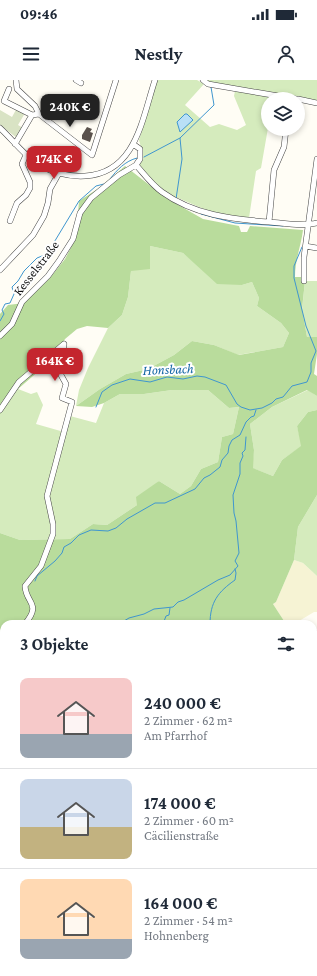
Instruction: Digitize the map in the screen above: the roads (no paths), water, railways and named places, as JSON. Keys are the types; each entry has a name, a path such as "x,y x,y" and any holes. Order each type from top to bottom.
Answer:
{"street":[{"path":"16,80 17,89 35,106 39,114 92,155 116,80"},
{"path":"76,80 81,83"},
{"path":"0,128 26,155 46,168 59,173 83,176 94,175 107,171 115,167 124,158 133,144 155,80"},
{"path":"203,80 208,84 261,93"},
{"path":"9,89 4,101 32,115 39,114"},
{"path":"305,101 317,103"},
{"path":"15,144 32,115"},
{"path":"269,222 274,170 284,147 285,136"},
{"path":"133,144 140,149 140,159 136,165 160,191 183,204 215,216 240,220 308,225 317,223"},
{"path":"10,221 17,203 26,195 30,188 30,182 22,164 26,155"},
{"path":"304,282 308,225 317,159"},
{"name":"Kesselstraße","path":"0,336 12,324 22,302 48,276 59,261 73,239 80,213 91,198 119,175 136,165"},
{"path":"0,270 37,229 44,216 50,189 59,173"},
{"path":"306,246 317,248"},
{"path":"0,410 19,382 64,344 61,375 66,384 62,398 72,402 46,496 53,524 53,534 41,566 24,586 26,594 31,600 32,616 28,620"}],"water":[{"path":"185,114 193,120 180,132 177,122"}],"waterway":[{"name":"Honsbach","path":"176,199 182,159 180,138 214,105 211,87"},
{"path":"144,157 180,138"},
{"path":"110,179 118,169 137,158"},
{"path":"0,321 4,314 2,310 5,304 10,303 14,294 12,287 24,271 37,258 47,254 79,201 96,186 104,184"},
{"name":"Honsbach","path":"201,214 235,223 283,226"},
{"name":"Honsbach","path":"96,407 102,392 112,385 130,379 150,382 167,377 183,379 197,376 205,377 226,385 237,404 250,410 262,408 272,403 276,399 283,397 292,386 307,382 311,372 311,363 316,351 306,326 294,278 294,266 302,247"},
{"path":"35,581 37,576 62,553 64,547 71,543 79,535 91,530 108,531 116,528 127,519 155,503 165,503 195,489 204,478 220,467 222,460 228,453 232,440 240,435 246,422 254,416 256,410"},
{"path":"126,620 154,609 173,607 178,602 230,575 238,566 235,561 239,553 233,495 240,474 240,463 243,456 242,453 245,450 246,437"},
{"path":"210,620 213,604 216,598 235,580 235,569"},
{"path":"164,620 166,616 169,615 170,608"}]}
